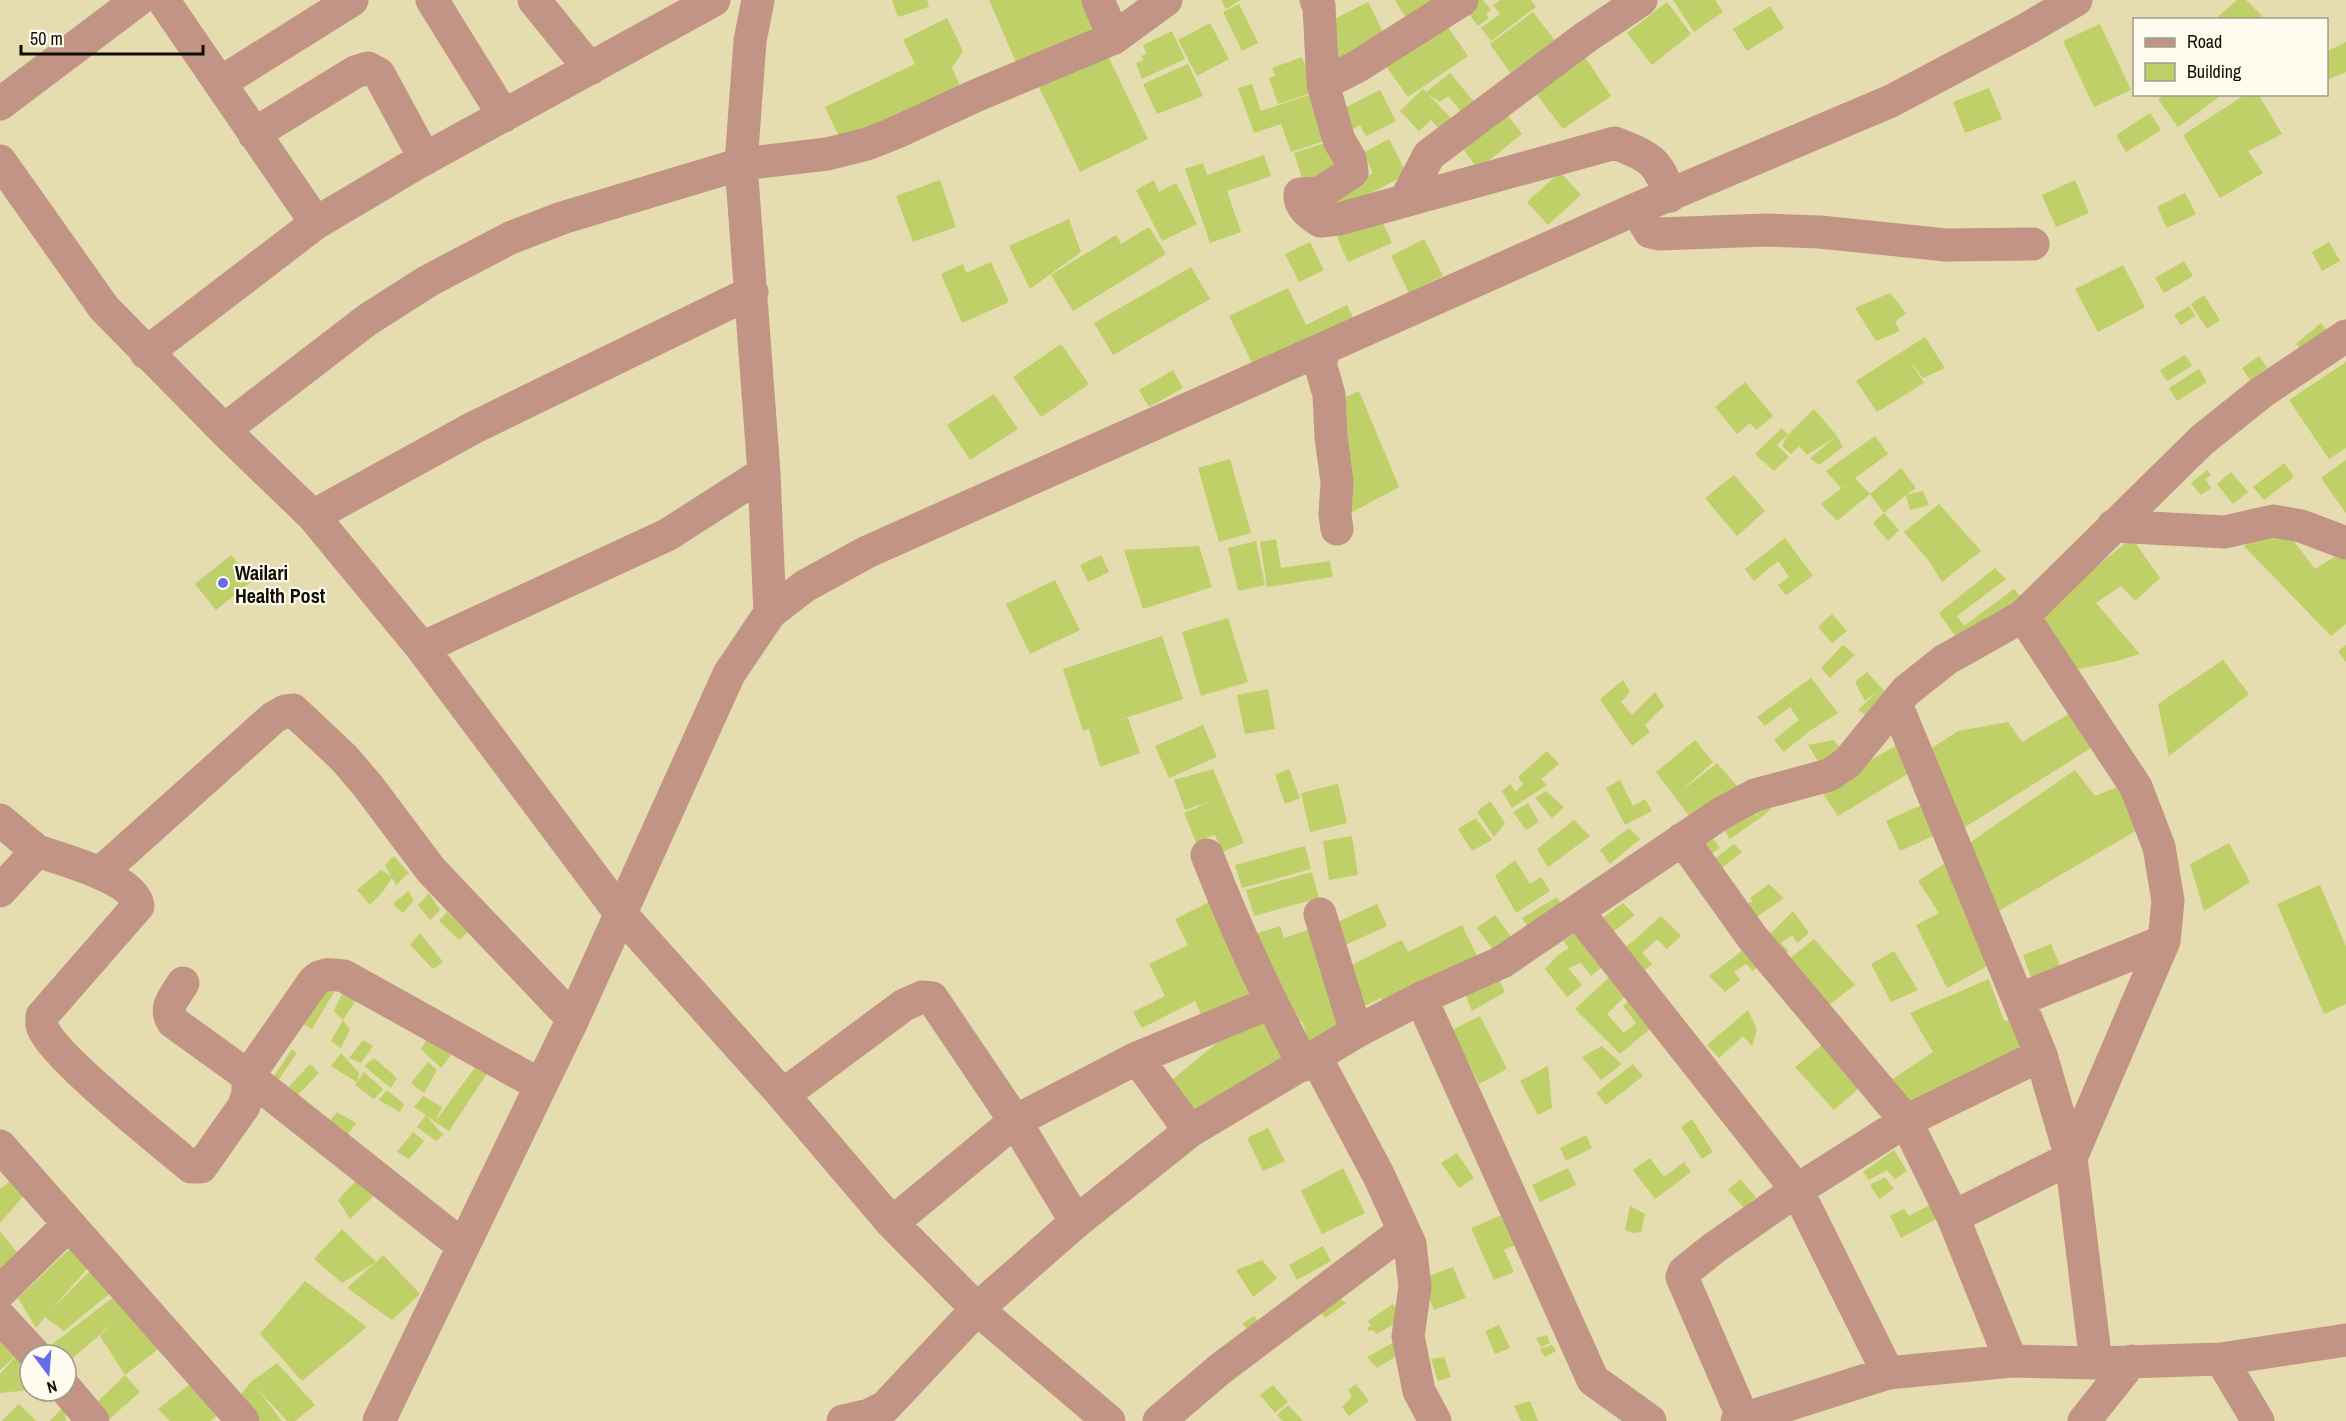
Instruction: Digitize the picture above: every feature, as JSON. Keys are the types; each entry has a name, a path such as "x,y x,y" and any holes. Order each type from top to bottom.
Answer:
{"street":[{"path":"0,104 138,0"},
{"path":"163,0 316,223"},
{"path":"220,83 352,0"},
{"path":"534,0 590,69"},
{"path":"146,353 316,223 425,159 714,0"},
{"path":"758,0 750,41 741,164 764,472 770,613"},
{"path":"1098,0 1114,38"},
{"path":"224,430 368,320 428,281 510,238 562,218 741,164 827,154 867,144 1114,38 1166,0"},
{"path":"1316,0 1319,6 1323,84 1339,140 1350,159 1352,172 1320,193 1300,194 1299,199 1306,212 1320,221 1339,219 1615,143 1648,158 1662,173 1670,196"},
{"path":"1323,84 1358,66 1461,0"},
{"path":"1405,201 1429,155 1586,37 1641,0"},
{"path":"379,1421 573,1019 729,674 770,613 805,586 867,552 1636,209 1891,101 2025,30 2076,0"},
{"path":"442,4 504,116"},
{"path":"254,134 356,72 368,68 379,74 425,159"},
{"path":"0,161 104,308 146,353 313,516 422,648 621,914 783,1095 892,1222 977,1309 1109,1421"},
{"path":"1636,209 1650,232 1659,234 1767,230 1820,232 1946,245 2033,244"},
{"path":"313,516 473,428 752,292"},
{"path":"843,1421 869,1415 891,1414 977,1309 1076,1222 1190,1131 1356,1032 1421,998 1502,962 1720,813 1755,795 1829,775 1847,763 1906,692 1945,660 2023,616 2202,440 2253,399 2346,336"},
{"path":"1325,348 1320,363 1329,395 1331,437 1337,482 1335,515 1337,529"},
{"path":"422,648 667,535 764,472"},
{"path":"2113,526 2225,532 2273,521 2301,526 2346,543"},
{"path":"1953,1217 2071,1158 2164,941 2168,901 2159,847 2136,787 2023,616"},
{"path":"1896,704 2041,1055 2071,1158 2096,1363"},
{"path":"100,873 273,717 293,710 344,758 431,870 573,1019"},
{"path":"0,820 37,851 100,873 133,894 138,906 42,1016 42,1026 80,1073 191,1167 201,1167 244,1106 248,1093 248,1076 314,981 320,976 329,974 344,976 540,1085"},
{"path":"1682,839 1752,937 1906,1121 1953,1217 2011,1361"},
{"path":"0,891 37,851"},
{"path":"1207,855 1270,1003 1309,1060 1379,1176 1410,1244 1415,1287 1408,1336 1419,1391 1435,1421"},
{"path":"1578,912 1797,1190 1888,1373"},
{"path":"1320,915 1356,1032"},
{"path":"2018,1000 2164,941"},
{"path":"183,983 167,1008 173,1022 248,1076 463,1246"},
{"path":"783,1095 904,1005 922,997 932,998 1015,1121 1076,1222"},
{"path":"1421,998 1593,1380 1650,1421"},
{"path":"892,1222 1015,1121 1137,1058 1270,1003"},
{"path":"2041,1055 1906,1121 1797,1190 1688,1268 1682,1277 1740,1420 1888,1373 2011,1361 2096,1363 2132,1360 2221,1359 2346,1340"},
{"path":"1137,1058 1190,1131"},
{"path":"0,1146 243,1421"},
{"path":"0,1292 69,1224"},
{"path":"1159,1421 1220,1369 1404,1231"},
{"path":"0,1317 24,1343"},
{"path":"2221,1359 2258,1421"},
{"path":"2084,1421 2132,1360"},
{"path":"78,1403 93,1421"}],"building":[{"path":"892,0 927,0 929,7 898,17"},
{"path":"989,0 1090,0 1104,32 1019,69"},
{"path":"1221,0 1241,0 1226,9"},
{"path":"1395,0 1441,0 1410,25"},
{"path":"1479,0 1483,0 1491,10 1486,14 1489,18 1478,26 1466,10"},
{"path":"1500,0 1531,0 1536,7 1491,41 1481,28 1500,14 1493,5"},
{"path":"1673,0 1715,0 1723,12 1694,32"},
{"path":"2237,0 2246,0 2264,18 2216,18"},
{"path":"1368,2 1385,36 1338,66 1327,23"},
{"path":"1667,2 1691,34 1652,65 1627,33"},
{"path":"1239,4 1258,43 1242,51 1223,12"},
{"path":"1770,6 1784,28 1747,51 1733,29"},
{"path":"1533,12 1556,42 1512,75 1490,44"},
{"path":"947,18 963,51 952,68 961,88 843,145 825,107 915,64 903,40"},
{"path":"1210,23 1229,59 1197,76 1178,40"},
{"path":"1445,23 1468,56 1408,97 1381,59"},
{"path":"2100,24 2131,90 2094,107 2063,41"},
{"path":"1172,31 1185,59 1142,79 1136,63 1144,60 1141,56 1147,54 1143,45"},
{"path":"2346,42 2346,72 2329,79 2328,78 2328,51"},
{"path":"1107,54 1148,139 1080,172 1039,87"},
{"path":"1583,54 1611,96 1563,129 1534,91"},
{"path":"1302,57 1314,92 1278,104 1269,78 1275,76 1272,68"},
{"path":"1188,64 1203,96 1157,114 1143,84"},
{"path":"1450,73 1475,103 1463,114 1448,96 1440,102 1428,94 1454,121 1442,132 1431,120 1419,131 1400,111 1423,89 1426,92"},
{"path":"1252,84 1261,111 1317,92 1333,138 1291,152 1281,124 1254,133 1238,88"},
{"path":"1989,88 2002,119 1965,133 1953,102"},
{"path":"1380,90 1396,121 1366,136 1360,125 1343,134 1333,114"},
{"path":"2162,96 2220,96 2178,127 2158,99"},
{"path":"2243,96 2259,96 2282,134 2248,151 2263,173 2220,198 2183,135"},
{"path":"1506,113 1522,134 1478,169 1461,146"},
{"path":"2150,113 2161,130 2126,152 2116,135"},
{"path":"1389,139 1407,174 1333,213 1325,198 1373,173 1363,153"},
{"path":"1331,141 1341,174 1304,185 1294,153"},
{"path":"1264,155 1271,176 1227,191 1241,232 1210,243 1185,169 1203,163 1207,175"},
{"path":"1560,172 1581,195 1548,225 1527,202"},
{"path":"940,180 956,227 913,242 896,196"},
{"path":"1154,180 1159,192 1176,183 1197,224 1162,241 1136,190"},
{"path":"2075,180 2089,213 2056,227 2042,195"},
{"path":"2185,193 2196,214 2167,228 2157,207"},
{"path":"1381,218 1392,243 1348,262 1337,237"},
{"path":"1069,219 1081,252 1030,289 1009,246"},
{"path":"1149,227 1166,254 1073,311 1051,275 1116,235 1121,244"},
{"path":"1424,239 1443,276 1409,293 1391,256"},
{"path":"1310,242 1324,270 1299,282 1285,254"},
{"path":"2329,242 2340,261 2322,271 2312,252"},
{"path":"2184,261 2193,276 2164,293 2155,278"},
{"path":"991,262 1009,302 962,323 941,274 963,264 966,273"},
{"path":"2123,265 2145,307 2098,332 2075,289"},
{"path":"1191,267 1210,299 1113,355 1094,323"},
{"path":"1288,288 1306,325 1347,305 1354,319 1254,367 1229,316"},
{"path":"1890,293 1906,313 1895,322 1900,331 1876,341 1855,308"},
{"path":"2204,295 2220,320 2207,329 2191,304"},
{"path":"2189,306 2195,316 2181,325 2174,315"},
{"path":"2321,323 2329,333 2303,353 2296,344"},
{"path":"1925,337 1945,368 1923,378 1909,360 1924,383 1877,412 1856,381"},
{"path":"1061,344 1089,384 1041,417 1013,377"},
{"path":"2185,355 2192,366 2167,381 2160,370"},
{"path":"2259,356 2267,368 2250,380 2242,368"},
{"path":"2346,362 2346,448 2329,459 2289,400"},
{"path":"2199,369 2207,382 2177,401 2169,388"},
{"path":"1173,370 1183,388 1149,407 1139,390"},
{"path":"1745,382 1773,416 1756,430 1750,423 1737,434 1715,407"},
{"path":"1359,391 1399,487 1347,515 1337,401"},
{"path":"994,394 1018,429 970,460 947,425"},
{"path":"1814,409 1837,436 1807,455 1799,446 1791,454 1782,446 1788,435"},
{"path":"1782,428 1788,435 1777,445 1789,457 1774,471 1755,454"},
{"path":"1837,436 1843,447 1819,465 1810,458"},
{"path":"1875,436 1888,454 1855,478 1870,494 1837,521 1821,504 1847,484 1841,488 1826,471"},
{"path":"1230,459 1251,533 1219,542 1198,468"},
{"path":"2346,460 2346,513 2321,478"},
{"path":"2284,463 2294,477 2264,500 2253,487"},
{"path":"1901,468 1916,488 1884,513 1870,494"},
{"path":"2207,470 2211,475 2205,479 2211,488 2201,495 2191,483"},
{"path":"2231,472 2248,492 2233,504 2217,484"},
{"path":"1734,475 1765,511 1737,536 1705,498"},
{"path":"1923,491 1929,505 1910,510 1906,495"},
{"path":"1939,504 1981,551 1942,582 1930,562 1904,532"},
{"path":"1884,513 1899,530 1888,541 1873,523"},
{"path":"2270,529 2289,535 2315,569 2346,550 2346,624 2331,636 2244,546"},
{"path":"1785,538 1813,576 1786,595 1778,585 1789,577 1778,561 1754,581 1745,569"},
{"path":"2132,538 2160,578 2135,601 2121,586 2096,603 2140,654 2074,670 2040,611"},
{"path":"1276,539 1281,568 1330,561 1333,577 1267,587 1260,542"},
{"path":"1256,541 1265,585 1238,591 1228,548"},
{"path":"1199,546 1212,587 1143,609 1124,550"},
{"name":"Wailari Health Post","path":"231,555 252,581 216,610 195,584"},
{"path":"1101,555 1109,572 1088,582 1080,565"},
{"path":"1995,568 2006,579 1957,616 1964,626 2014,589 2023,600 1960,643 1939,613"},
{"path":"1055,580 1080,630 1030,654 1006,604"},
{"path":"1832,614 1847,631 1832,643 1818,627"},
{"path":"1228,618 1248,682 1201,696 1182,632"},
{"path":"1162,636 1183,699 1119,720 1128,718 1140,753 1100,767 1089,729 1083,731 1063,669"},
{"path":"1843,645 1855,655 1830,678 1821,668"},
{"path":"2346,645 2346,662 2338,651"},
{"path":"2223,660 2249,694 2169,756 2158,704"},
{"path":"1867,672 1896,704 1873,719 1858,710 1877,692 1865,701 1855,682"},
{"path":"1811,678 1838,713 1808,732 1784,752 1774,740 1799,720 1790,707 1765,726 1757,717"},
{"path":"1623,680 1630,692 1621,702 1632,715 1655,692 1664,706 1645,725 1650,732 1632,746 1600,699"},
{"path":"1268,689 1275,729 1245,734 1237,695"},
{"path":"2077,709 2099,743 1962,829 1926,752 1958,731 2008,722 2022,742"},
{"path":"1203,725 1217,757 1169,778 1155,746"},
{"path":"1695,740 1713,762 1680,792 1717,763 1738,787 1696,825 1656,772"},
{"path":"1834,740 1844,755 1822,768 1808,745"},
{"path":"1897,745 1914,770 1838,816 1820,789"},
{"path":"1547,751 1559,764 1541,779 1547,785 1512,808 1502,791 1510,784 1516,792 1523,784 1518,777"},
{"path":"1213,769 1244,843 1222,852 1215,835 1196,842 1184,813 1214,800 1185,810 1174,780"},
{"path":"1289,769 1300,798 1285,804 1275,775"},
{"path":"2075,770 2095,796 2120,786 2144,826 1995,913 1965,846"},
{"path":"1620,780 1633,806 1645,799 1652,811 1625,825 1606,788"},
{"path":"1338,784 1347,823 1310,832 1301,793"},
{"path":"1546,791 1564,807 1552,818 1535,798"},
{"path":"1762,798 1771,809 1760,818 1752,803"},
{"path":"1490,801 1505,823 1494,837 1477,812"},
{"path":"1928,802 1942,832 1900,851 1886,821"},
{"path":"1528,803 1539,822 1526,830 1513,812"},
{"path":"1751,808 1760,818 1730,839 1722,826"},
{"path":"1476,818 1492,840 1472,851 1458,829"},
{"path":"1574,820 1590,836 1548,867 1537,849"},
{"path":"1629,828 1640,839 1610,864 1600,850"},
{"path":"1710,835 1720,848 1703,860 1695,845"},
{"path":"1352,836 1358,875 1329,880 1323,841"},
{"path":"2229,843 2250,882 2204,911 2190,864"},
{"path":"1734,844 1742,852 1714,874 1709,863"},
{"path":"1305,846 1311,869 1242,888 1235,865"},
{"path":"394,856 409,873 396,885 385,865"},
{"path":"1953,858 1995,962 1947,988 1916,925 1939,913 1918,881"},
{"path":"1515,860 1530,884 1541,877 1550,891 1516,913 1495,876"},
{"path":"381,870 392,877 370,905 357,890"},
{"path":"1312,872 1319,898 1254,916 1246,890"},
{"path":"1769,884 1784,898 1749,922 1738,904 1753,902 1750,898"},
{"path":"2320,885 2346,946 2346,1004 2324,1014 2277,904"},
{"path":"408,891 414,900 403,913 393,904"},
{"path":"429,893 440,910 430,920 418,905"},
{"path":"1557,897 1566,911 1531,932 1522,918"},
{"path":"1215,899 1263,997 1206,1025 1195,1001 1142,1028 1133,1012 1165,996 1149,964 1188,945 1175,919"},
{"path":"1623,903 1635,915 1609,935 1598,921"},
{"path":"1377,904 1387,926 1339,948 1329,926"},
{"path":"1793,911 1809,933 1797,943 1792,935 1781,943 1789,951 1778,959 1765,939"},
{"path":"447,912 468,932 459,940 439,921"},
{"path":"1495,915 1515,942 1497,955 1477,928"},
{"path":"1661,916 1681,936 1667,949 1657,939 1642,953 1652,964 1638,976 1616,953"},
{"path":"1462,925 1480,962 1386,1007 1381,998 1364,1006 1346,968 1402,940 1408,952"},
{"path":"1280,926 1284,938 1311,929 1347,1032 1310,1044 1302,1021 1287,1026 1255,934"},
{"path":"1578,931 1605,964 1591,976 1581,963 1568,968 1582,985 1567,997 1545,969 1558,955 1569,948 1563,941"},
{"path":"420,933 443,962 433,969 410,945"},
{"path":"1814,939 1855,985 1822,1010 1783,964"},
{"path":"2051,944 2063,973 2034,986 2023,955"},
{"path":"1747,947 1761,963 1753,971 1746,964 1734,972 1740,980 1725,992 1709,976"},
{"path":"1894,951 1918,990 1891,1002 1871,964"},
{"path":"1614,973 1632,989 1607,1014 1624,1033 1636,1023 1623,1006 1639,990 1657,1023 1620,1054 1575,1009"},
{"path":"1497,975 1505,992 1472,1011 1465,993"},
{"path":"1989,979 2004,1021 2019,1019 2028,1050 1908,1108 1885,1084 1933,1052 1910,1013"},
{"path":"322,982 337,987 312,1029 303,1024"},
{"path":"344,990 358,997 343,1020 334,1011"},
{"path":"1748,1010 1757,1030 1752,1046 1743,1036 1719,1058 1707,1045"},
{"path":"1267,1014 1293,1062 1199,1121 1172,1080 1219,1041"},
{"path":"1480,1016 1507,1069 1479,1084 1452,1030"},
{"path":"343,1020 350,1030 341,1048 331,1041"},
{"path":"429,1036 451,1055 441,1068 421,1049"},
{"path":"363,1040 373,1046 361,1063 349,1058"},
{"path":"1828,1040 1865,1083 1834,1110 1795,1067"},
{"path":"1602,1046 1622,1064 1601,1080 1582,1057"},
{"path":"292,1049 297,1053 275,1085 270,1082"},
{"path":"341,1053 359,1073 357,1082 331,1066"},
{"path":"374,1058 397,1078 391,1088 364,1066"},
{"path":"428,1062 437,1070 424,1093 411,1083"},
{"path":"479,1062 490,1069 449,1131 435,1122"},
{"path":"310,1064 319,1073 295,1098 286,1090"},
{"path":"1633,1064 1643,1076 1606,1105 1596,1093"},
{"path":"1548,1066 1552,1108 1538,1115 1520,1081"},
{"path":"364,1072 383,1089 374,1099 355,1085"},
{"path":"387,1090 404,1104 400,1112 379,1100"},
{"path":"423,1096 442,1107 435,1122 414,1107"},
{"path":"337,1112 356,1123 344,1140 324,1128"},
{"path":"426,1115 443,1135 436,1141 417,1127"},
{"path":"1692,1119 1713,1152 1702,1159 1681,1127"},
{"path":"1268,1128 1285,1161 1263,1171 1247,1138"},
{"path":"413,1132 424,1141 409,1159 397,1152"},
{"path":"1586,1135 1592,1148 1566,1161 1560,1148"},
{"path":"1894,1150 1907,1171 1895,1179 1887,1170 1869,1180 1863,1172"},
{"path":"1457,1153 1474,1178 1459,1188 1441,1163"},
{"path":"1650,1158 1664,1177 1684,1162 1691,1172 1655,1199 1633,1170"},
{"path":"1343,1168 1365,1213 1322,1234 1301,1191"},
{"path":"1568,1168 1576,1185 1540,1202 1532,1185"},
{"path":"360,1176 374,1196 350,1219 338,1200"},
{"path":"1885,1177 1894,1189 1879,1199 1870,1185"},
{"path":"14,1178 28,1191 0,1223 0,1189"},
{"path":"1740,1179 1756,1197 1744,1208 1728,1190"},
{"path":"1930,1205 1936,1219 1901,1238 1890,1216 1904,1209 1909,1216"},
{"path":"1630,1206 1645,1214 1641,1232 1633,1233 1625,1230"},
{"path":"1511,1211 1524,1241 1504,1250 1514,1272 1494,1280 1471,1228"},
{"path":"342,1229 376,1262 342,1283 314,1259"},
{"path":"0,1231 22,1259 0,1279"},
{"path":"77,1242 94,1261 50,1311 95,1266 115,1289 64,1331 45,1317 36,1328 18,1298"},
{"path":"1323,1246 1331,1261 1297,1280 1289,1265"},
{"path":"383,1255 420,1294 392,1320 347,1288"},
{"path":"1262,1260 1277,1278 1253,1297 1236,1270"},
{"path":"1453,1267 1466,1298 1434,1310 1421,1279"},
{"path":"305,1281 367,1327 302,1381 260,1334"},
{"path":"120,1292 162,1346 125,1375 100,1336 117,1320 78,1354 78,1343 54,1343"},
{"path":"1336,1296 1346,1303 1325,1318 1318,1310"},
{"path":"1393,1304 1404,1318 1377,1334 1373,1330 1369,1331 1367,1328 1371,1326 1368,1321"},
{"path":"1254,1316 1262,1326 1251,1332 1242,1324"},
{"path":"1499,1325 1510,1348 1495,1354 1485,1331"},
{"path":"0,1334 18,1354 0,1370"},
{"path":"1547,1335 1550,1343 1541,1347 1536,1338"},
{"path":"1398,1340 1403,1352 1377,1368 1367,1357"},
{"path":"1552,1345 1556,1351 1545,1357 1540,1349"},
{"path":"18,1354 18,1391 0,1393 0,1374"},
{"path":"1444,1357 1451,1377 1438,1381 1431,1359"},
{"path":"277,1363 315,1405 295,1421 287,1421 255,1386 282,1421 260,1421 240,1396 251,1382"},
{"path":"125,1375 140,1392 107,1421 91,1408"},
{"path":"193,1382 217,1415 210,1421 170,1421 158,1409"},
{"path":"1356,1384 1369,1401 1349,1416 1342,1407 1352,1397 1348,1390"},
{"path":"1273,1385 1288,1402 1275,1413 1260,1395"},
{"path":"1530,1401 1538,1421 1521,1421 1514,1406"},
{"path":"19,1404 36,1421 2,1421"},
{"path":"1288,1405 1303,1421 1283,1421 1277,1415"},
{"path":"64,1406 66,1421 50,1421"}],"place":[{"name":"Wailari Health Post","path":"223,583"}]}
